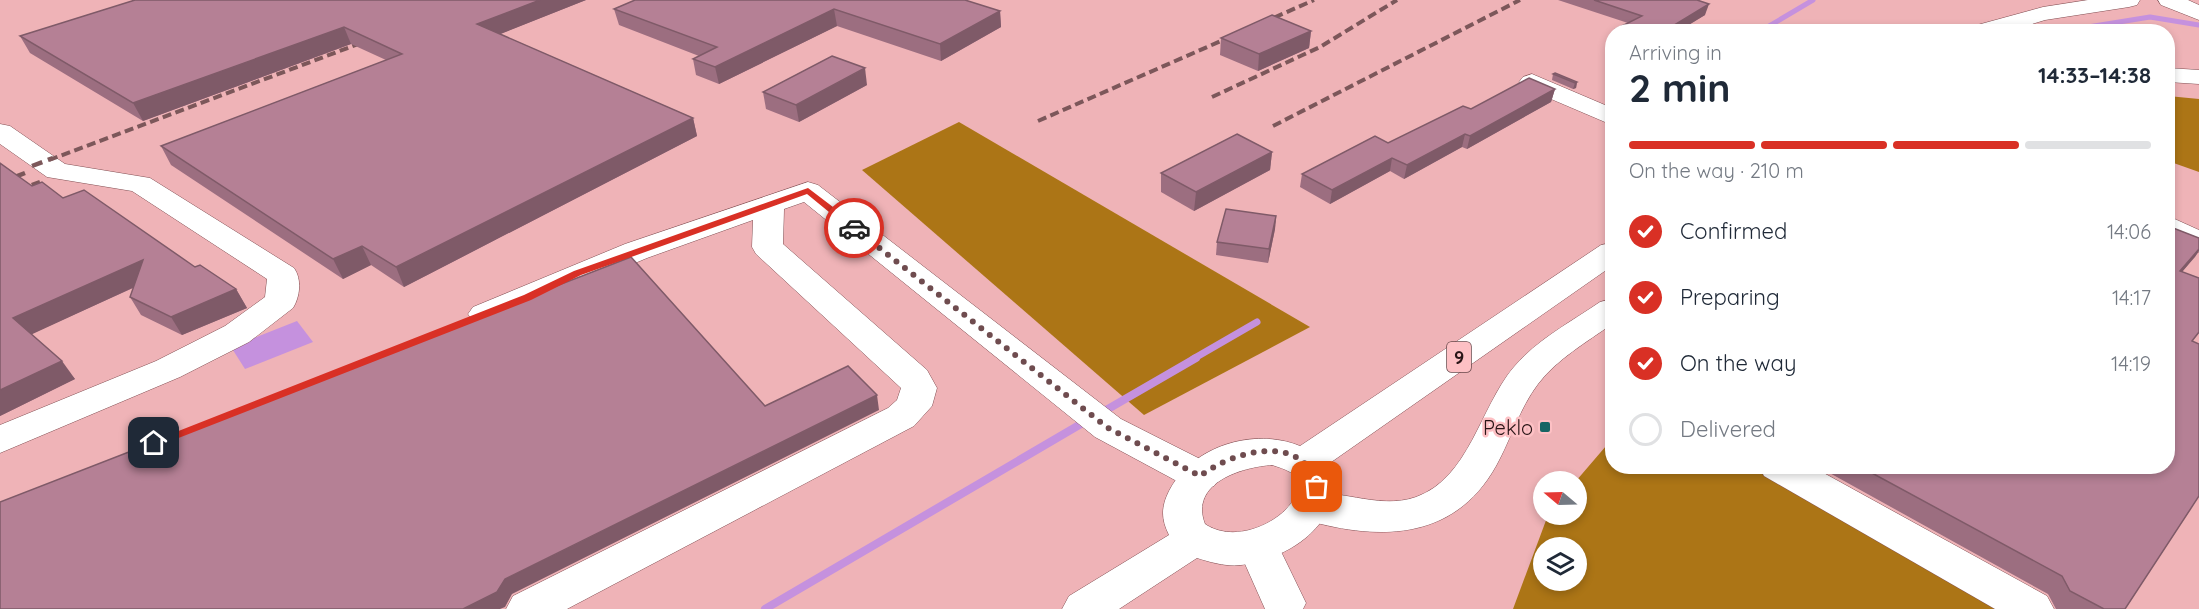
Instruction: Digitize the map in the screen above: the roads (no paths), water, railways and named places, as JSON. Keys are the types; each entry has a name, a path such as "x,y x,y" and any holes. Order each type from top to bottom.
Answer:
{"street":[{"path":"2004,24 2043,14 2129,0"},
{"path":"2169,0 2199,14"},
{"path":"2175,75 2199,77"},
{"path":"1532,82 1605,112"},
{"path":"0,132 57,171 140,184 283,275 281,301 237,334 168,369 0,440"},
{"path":"450,327 527,297 578,273 808,191 1097,418 1200,476"},
{"path":"528,609 902,417 914,406 919,388 914,378 767,247 769,204"},
{"path":"2175,229 2199,243"},
{"name":"9","path":"1305,461 1605,257"},
{"path":"1313,507 1364,518 1382,519 1404,517 1440,504 1464,487 1515,390 1527,373 1605,314"},
{"path":"1261,452 1276,452 1305,461 1314,474 1317,487 1313,507 1301,522 1280,538 1258,546 1224,549 1206,546 1193,540 1184,529 1181,517 1184,504 1200,476 1229,458 1261,452"},
{"path":"1792,474 2032,609"},
{"path":"1084,609 1193,540"},
{"path":"1258,546 1284,603"}],"waterway":[{"path":"1772,24 1813,0"},
{"path":"2107,24 2150,17 2199,25"},
{"path":"1193,359 1257,322"},
{"path":"1101,413 1196,358"},
{"path":"765,609 1086,421"}],"railway":[{"path":"1262,23 1314,0"},
{"path":"1212,97 1320,47 1397,0"},
{"path":"1273,126 1520,0"},
{"path":"1038,121 1237,34"},
{"path":"49,160 369,40"},
{"path":"32,166 53,158"},
{"path":"0,183 25,173"},
{"path":"0,197 40,182"}],"place":[{"name":"Peklo","path":"1545,427"}]}
